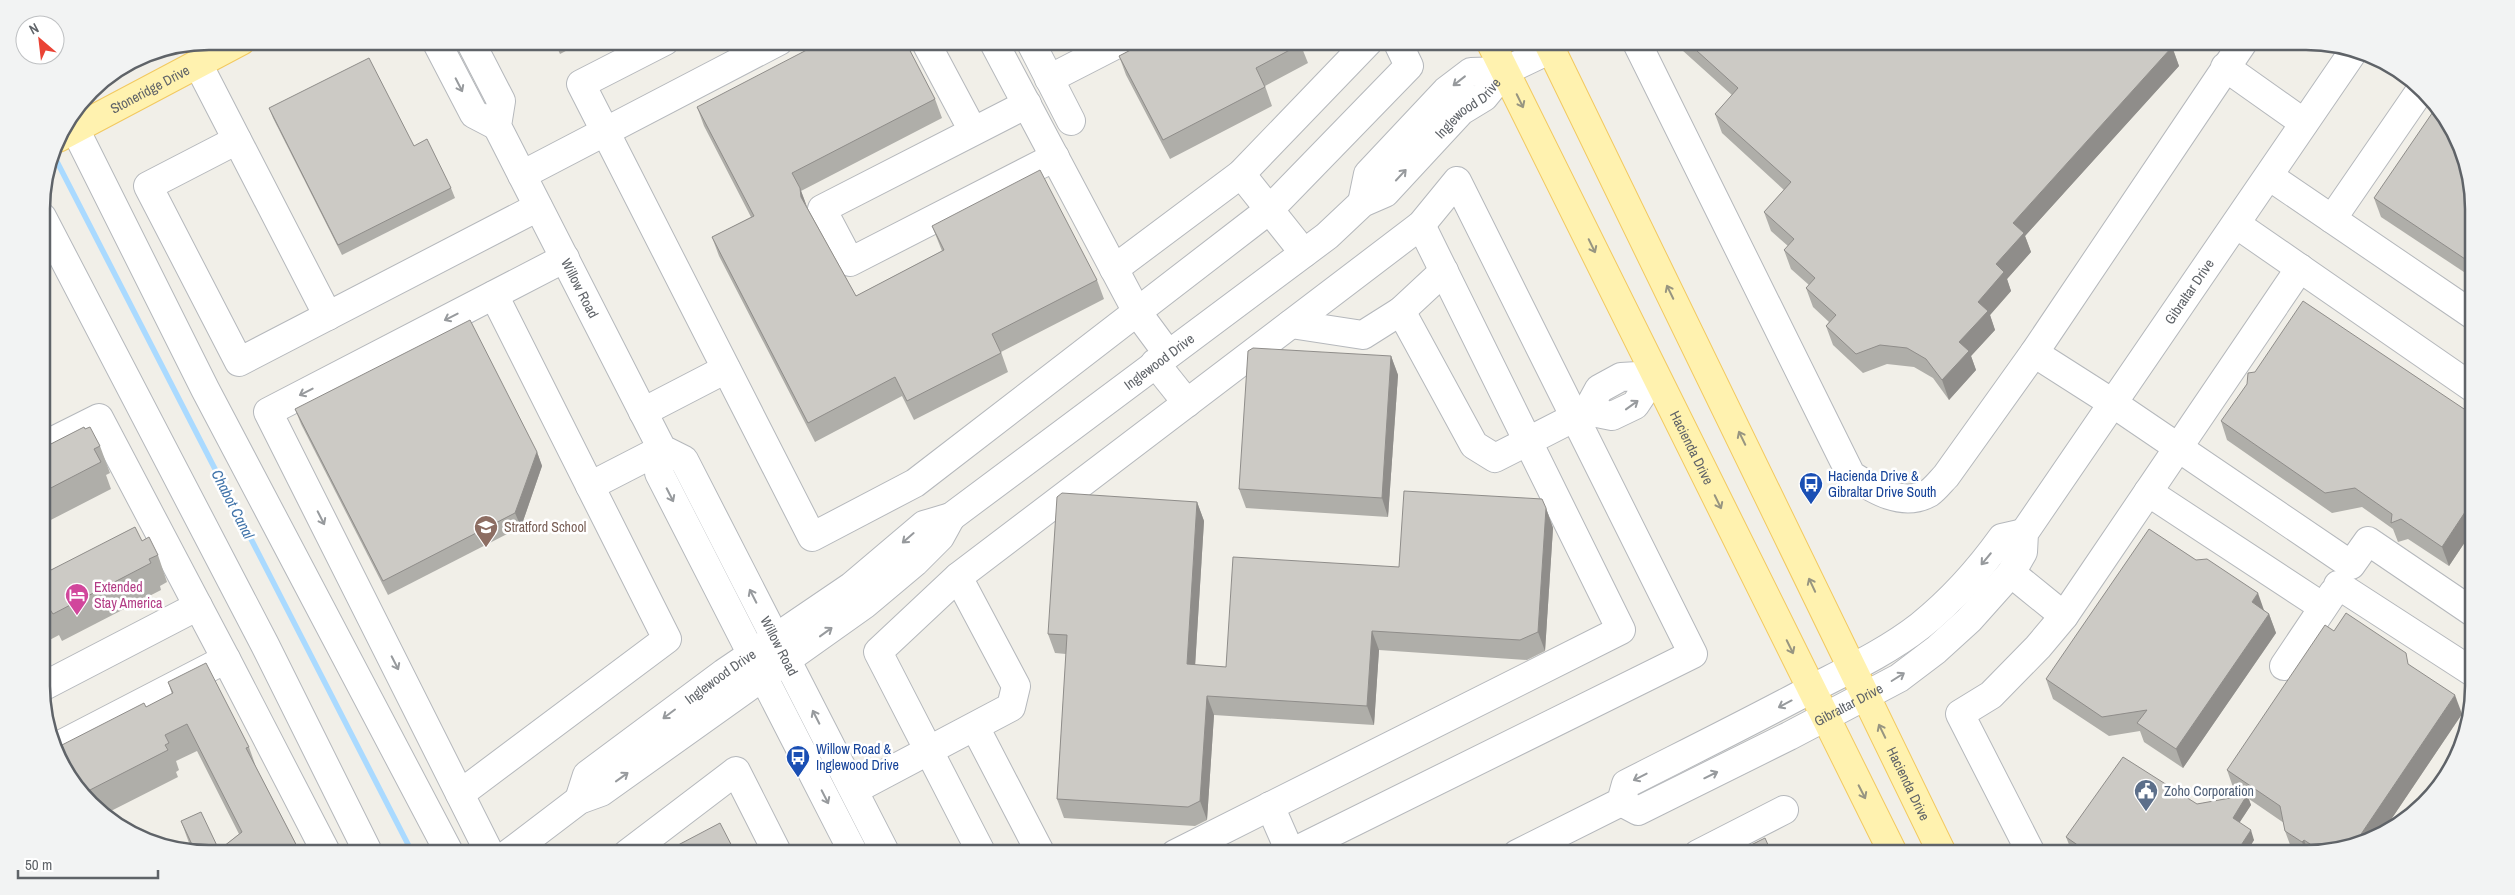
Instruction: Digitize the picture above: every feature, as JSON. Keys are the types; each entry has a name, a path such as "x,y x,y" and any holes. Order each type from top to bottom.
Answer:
{"main road":[{"name":"Stoneridge Drive","path":"70,132 224,50"},
{"name":"Hacienda Drive","path":"1494,50 1889,845"},
{"name":"Hacienda Drive","path":"1551,50 1770,495 1938,845"}],"street":[{"path":"441,50 474,114 497,126 501,101 475,50"},
{"path":"647,50 581,84 812,537 915,483 1269,210 1409,66 1401,50"},
{"path":"522,175 761,50"},
{"path":"930,50 974,131"},
{"path":"998,50 1187,403"},
{"path":"1034,50 1071,121"},
{"path":"1049,79 1105,50"},
{"path":"1114,269 1241,174 1359,50"},
{"name":"Inglewood Drive","path":"520,845 580,800 601,792 756,666 781,649 865,604 915,562 940,537 951,517 1327,236 1362,203 1368,174 1446,91 1471,72 1505,71 1541,50"},
{"path":"1640,50 1851,475 1877,492 1903,498 1928,493 1946,476 2034,353 2237,50"},
{"name":"Gibraltar Drive","path":"1621,802 1638,812 1825,717 1899,678 1936,650 1969,620 2011,573 2023,552 2024,533 2350,56"},
{"path":"198,64 328,316"},
{"path":"2225,67 2304,124"},
{"path":"2332,219 2417,95"},
{"path":"1027,104 822,209 850,262 1055,156"},
{"name":"Willow Road","path":"497,126 662,449 658,473 849,845"},
{"path":"68,135 205,389 445,845"},
{"path":"237,140 148,186 239,362 538,207"},
{"path":"1241,174 1304,253"},
{"path":"2268,176 2465,310"},
{"path":"977,845 878,652 958,577 1421,225 1457,181 1581,414 1693,654 1308,845"},
{"path":"2236,224 2465,382"},
{"path":"1193,845 1621,630 1421,225"},
{"path":"50,233 260,636 364,845"},
{"path":"486,845 268,412 565,258"},
{"path":"2026,845 1960,714 1991,695 2038,648 2064,616 2300,268"},
{"path":"1291,324 1363,335 1401,310 1444,272"},
{"path":"460,794 667,639 494,295"},
{"path":"1401,310 1474,445 1495,458 1581,414 1612,416 1635,405 1655,375"},
{"path":"2034,353 2178,448 2465,666"},
{"path":"644,412 726,369"},
{"path":"50,442 99,418 322,845"},
{"path":"590,486 662,449"},
{"name":"Willow Road","path":"662,449 684,460 882,845"},
{"path":"2148,492 2323,608"},
{"path":"1555,845 1621,802 1626,784 1811,690 1885,650 1919,626 1949,600 1988,557 2002,538 2024,533"},
{"path":"2284,666 2368,540 2465,607"},
{"path":"2011,573 2064,616"},
{"path":"854,790 1011,708 1016,686 958,577"},
{"path":"50,683 198,606"},
{"path":"61,744 226,658"},
{"path":"975,727 1036,845"},
{"path":"639,845 736,771 773,845"},
{"path":"1270,806 1288,845"},
{"path":"1716,845 1784,810"}],"building":[{"path":"807,50 910,50 935,99 792,173 800,188 801,197 856,296 944,250 932,226 1040,170 1097,280 992,334 1001,353 907,401 895,377 808,423 712,237 754,216 697,107"},
{"path":"1131,50 1290,50 1256,68 1265,87 1163,140 1119,56"},
{"path":"1696,50 2169,50 2013,223 2024,233 1996,264 2004,272 1978,302 1988,311 1959,342 1969,351 1942,380 1926,359 1907,348 1880,345 1856,354 1826,326 1836,315 1806,288 1815,278 1784,250 1794,239 1764,212 1791,182 1715,114 1738,88"},
{"path":"369,58 414,146 427,139 451,188 338,245 269,108"},
{"path":"2432,113 2449,139 2457,158 2462,178 2465,199 2465,259 2374,198"},
{"path":"2303,301 2465,410 2465,512 2442,547 2401,519 2391,523 2392,514 2355,488 2325,493 2221,421 2247,384 2248,373 2255,372"},
{"path":"470,320 537,452 515,513 383,581 295,409"},
{"path":"1253,348 1391,356 1382,498 1239,489 1248,351"},
{"path":"84,427 85,429 90,427 100,446 94,449 101,462 50,488 50,444"},
{"path":"1404,491 1542,499 1546,508 1538,632 1520,640 1372,631 1367,706 1207,696 1200,801 1188,807 1057,799 1067,635 1048,634 1057,497 1062,493 1197,502 1187,664 1226,667 1233,557 1399,567"},
{"path":"135,527 142,541 149,537 158,555 149,559 151,563 53,614 50,610 50,568 51,570"},
{"path":"2149,529 2196,560 2207,559 2258,593 2252,602 2269,614 2176,749 2137,723 2147,710 2102,717 2046,679"},
{"path":"2346,613 2406,653 2408,664 2455,695 2360,836 2337,842 2312,845 2304,840 2302,842 2285,831 2280,806 2227,770 2325,625 2334,631"},
{"path":"206,663 249,747 246,748 296,845 225,845 242,832 187,724 165,735 169,743 165,745 168,750 89,791 66,756 61,745 144,703 146,707 173,693 168,682"},
{"name":"Zoho Corporation","path":"2123,757 2197,804 2247,795 2233,818 2251,830 2241,845 2078,845 2066,837"},
{"path":"201,812 217,845 192,844 181,821"},
{"path":"720,823 731,845 678,845"},
{"path":"1765,838 1768,845 1751,845"}],"waterway":[{"name":"Chabot Canal","path":"57,162 408,845"}],"place":[{"name":"Hacienda Drive & Gibraltar Drive South","path":"1811,505"},
{"name":"Stratford School","path":"486,548"},
{"name":"Extended Stay America","path":"77,616"},
{"name":"Willow Road & Inglewood Drive","path":"798,778"},
{"name":"Zoho Corporation","path":"2146,812"}]}
